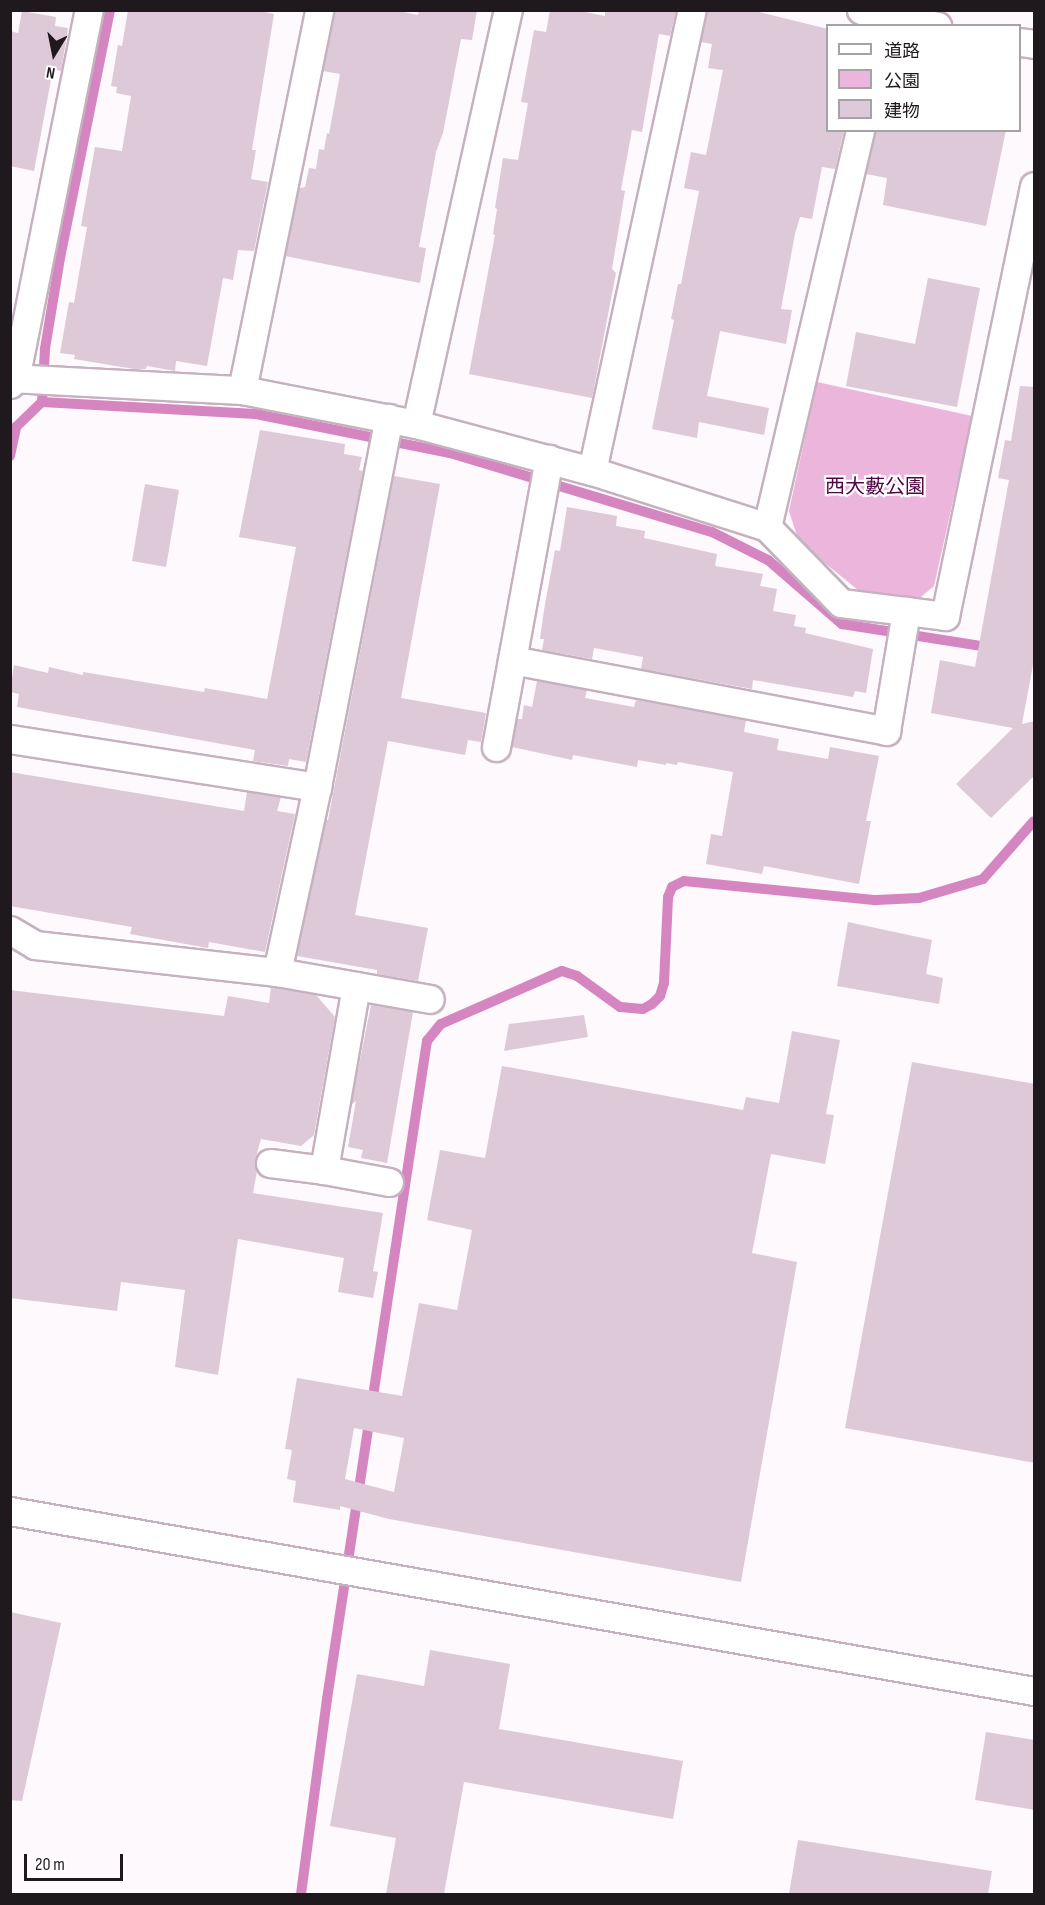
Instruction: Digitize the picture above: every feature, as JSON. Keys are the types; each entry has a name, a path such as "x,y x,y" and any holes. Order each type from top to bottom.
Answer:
{"street":[{"path":"89,10 18,380 242,390 416,423 549,459 767,527 841,603 945,616 1035,186"},
{"path":"242,390 319,10"},
{"path":"416,423 508,10"},
{"path":"592,471 692,10"},
{"path":"861,10 886,21 917,24"},
{"path":"767,527 860,132"},
{"path":"277,972 317,787 389,418"},
{"path":"496,747 549,459"},
{"path":"512,660 886,731 906,611"},
{"path":"10,740 317,787"},
{"path":"10,930 35,945 277,972 430,999"},
{"path":"324,1170 356,986"},
{"path":"270,1162 389,1182"},
{"path":"10,1511 1035,1690"}],"green space":[{"name":"西大藪公園","path":"817,382 972,416 934,586 915,602 858,590 799,542 789,511"}],"building":[{"path":"128,10 254,10 274,14 252,150 256,150 251,179 268,182 254,251 238,250 233,280 223,278 207,366 176,361 175,371 147,366 146,369 134,369 74,359 75,355 60,353 69,302 74,303 87,227 81,226 95,147 122,151 131,96 116,93 117,87 111,86 118,45 122,46"},
{"path":"336,10 394,10 418,15 419,10 477,10 472,40 461,39 443,133 436,152 419,247 426,248 420,283 285,256 299,188 305,187 309,168 316,169 319,149 324,150 327,133 329,134 340,74 323,71"},
{"path":"550,10 576,10 605,16 605,10 676,10 670,36 659,34 642,132 632,130 621,190 625,191 612,269 616,273 592,398 469,374 495,235 493,234 497,209 495,208 503,158 518,160 528,103 521,102 534,30 546,32"},
{"path":"707,10 751,10 826,29 826,132 844,132 835,169 822,167 812,219 800,217 795,234 781,309 792,310 786,344 720,331 707,396 769,408 764,435 699,422 697,438 652,429 674,320 671,319 678,284 681,284 699,191 684,188 691,152 706,155 723,70 708,68 712,44 701,42"},
{"path":"22,11 56,17 55,26 68,28 61,71 53,69 34,171 10,166 10,31 18,33"},
{"path":"875,132 1006,132 986,226 883,205 887,178 866,174"},
{"path":"928,278 980,288 957,407 846,386 856,332 915,344"},
{"path":"1020,386 1035,387 1035,654 1022,724 1035,721 1035,775 991,818 956,784 1013,728 931,713 940,660 975,667 1009,480 998,478 1005,440 1011,441"},
{"path":"260,430 345,444 344,454 362,457 359,470 363,471 306,762 289,759 288,766 253,761 255,750 17,707 19,694 10,692 14,665 48,673 49,667 83,675 83,672 204,692 205,688 267,699 296,547 239,537"},
{"path":"394,476 440,484 401,698 486,713 481,742 468,740 465,755 388,741 355,915 428,928 418,981 377,974 377,970 297,956 326,820 328,820"},
{"path":"145,484 179,490 166,567 132,561"},
{"path":"567,507 617,516 616,526 645,531 644,538 717,554 715,566 763,574 760,586 777,589 773,611 796,615 794,626 806,628 805,633 873,649 866,693 855,691 853,697 753,680 752,689 641,669 643,657 594,648 592,659 542,650 544,639 540,639 544,610 555,550 560,551"},
{"path":"537,681 587,690 585,698 634,707 636,700 746,720 744,732 779,739 777,750 828,759 830,747 879,756 866,821 871,821 859,884 764,866 762,874 706,864 711,834 722,836 733,772 678,762 677,765 666,763 666,765 638,760 637,767 573,755 572,760 512,747 517,719 522,719 524,705 532,707"},
{"path":"10,772 244,811 247,792 281,797 277,811 295,814 265,952 209,942 208,948 130,934 132,927 10,906"},
{"path":"848,922 932,940 926,974 943,978 939,1004 837,986"},
{"path":"271,987 316,995 335,1017 314,1135 301,1146 261,1139 255,1160 257,1171 253,1193 383,1213 373,1271 378,1272 373,1298 338,1292 344,1258 238,1239 218,1375 175,1367 185,1290 121,1282 117,1311 10,1298 10,990 224,1016 228,996 269,1003"},
{"path":"371,1005 413,1012 387,1163 361,1158 363,1150 348,1147 356,1101 351,1105"},
{"path":"584,1015 588,1037 504,1051 509,1024"},
{"path":"792,1031 840,1040 826,1114 834,1115 825,1164 771,1154 752,1253 797,1262 741,1582 389,1519 340,1506 340,1510 293,1502 296,1481 287,1479 292,1450 285,1449 297,1378 402,1396 419,1303 457,1310 472,1230 427,1220 440,1150 485,1158 502,1066 743,1110 746,1097 779,1103","holes":["354,1428 404,1438 394,1492 345,1479"]},
{"path":"912,1062 1035,1084 1035,1463 845,1428"},
{"path":"10,1612 61,1623 22,1801 10,1800"},
{"path":"430,1650 510,1664 499,1729 683,1761 673,1819 464,1782 444,1894 386,1894 396,1838 330,1826 357,1674 424,1686"},
{"path":"986,1732 1035,1740 1035,1810 975,1800"},
{"path":"798,1840 992,1871 988,1894 789,1894"}],"waterway":[{"path":"110,10 60,258 45,349 42,402 256,414 450,453 712,532 768,560 842,624 993,648"},
{"path":"10,456 16,427 42,402"},
{"path":"301,1894 327,1699 427,1041 441,1024 562,971 577,976 620,1007 643,1009 652,1004 660,996 664,983 668,897 672,887 684,881 876,900 919,898 983,879 1034,821"}]}
